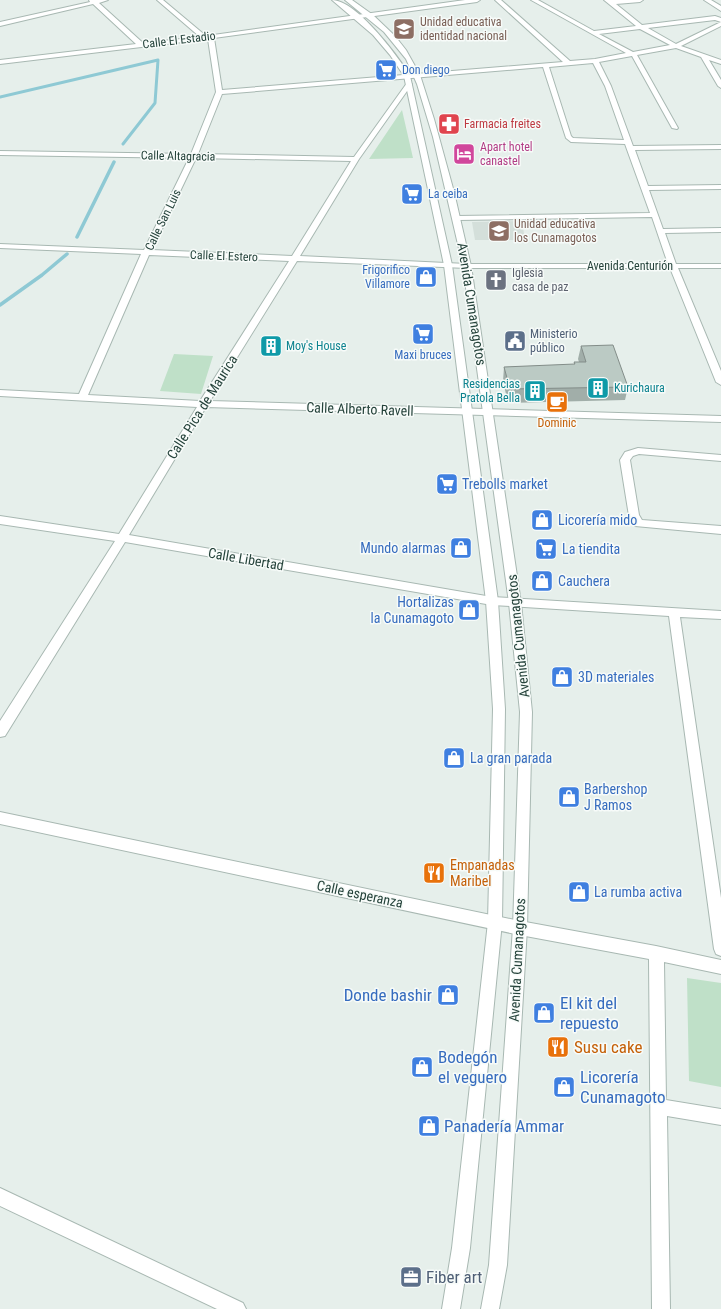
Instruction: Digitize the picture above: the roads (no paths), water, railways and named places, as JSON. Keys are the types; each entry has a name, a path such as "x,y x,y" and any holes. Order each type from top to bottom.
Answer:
{"street":[{"path":"0,24 94,1 105,0"},
{"path":"160,0 207,37"},
{"name":"Avenida Cumanagotos","path":"335,0 363,16"},
{"name":"Avenida Cumanagotos","path":"348,0 363,16 404,51 411,79 448,265 466,412 492,600 499,709 495,922 461,1248 451,1309"},
{"name":"Calle El Estadio","path":"0,62 207,37 477,0"},
{"path":"498,0 568,63"},
{"path":"534,0 594,34 634,54 675,128"},
{"path":"609,2 640,0"},
{"path":"707,0 721,9"},
{"path":"94,1 141,44"},
{"path":"412,10 423,1"},
{"path":"609,2 641,27 676,46 721,62"},
{"path":"594,34 715,18 721,20"},
{"path":"219,92 411,79 594,61 676,46 721,24"},
{"name":"Calle San Luis","path":"82,398 146,253 194,156 219,92 207,37"},
{"path":"702,56 721,86"},
{"path":"594,61 608,86 674,266 721,382"},
{"path":"544,65 568,137 571,140 630,145 721,147"},
{"name":"Avenida Cumanagotos","path":"411,79 439,145 467,266 515,603 526,712 520,928 498,1265 490,1309"},
{"name":"Calle Pica de Maurica","path":"0,732 122,538 203,404 246,338 356,159 411,79"},
{"name":"Calle Altagracia","path":"0,153 356,159"},
{"path":"645,188 721,187"},
{"path":"457,218 655,215"},
{"path":"661,231 721,230"},
{"name":"Calle El Estero","path":"0,246 448,265"},
{"name":"Avenida Centurión","path":"448,265 721,266"},
{"name":"Calle Alberto Ravell","path":"0,393 203,404 721,419"},
{"path":"721,458 638,451 629,454 625,460 634,516 639,523 721,530"},
{"name":"Calle Libertad","path":"0,520 122,538 492,600 515,603 721,615"},
{"path":"674,612 721,949"},
{"name":"Calle esperanza","path":"0,818 520,928 656,953 721,967"},
{"path":"656,953 661,1309"},
{"path":"659,1107 721,1117"},
{"path":"0,1197 237,1309"}],"waterway":[{"path":"0,97 158,60 155,103 123,144"},
{"path":"77,237 114,162"},
{"path":"0,305 42,275 67,254"}],"place":[{"name":"Unidad educativa identidad nacional","path":"404,29"},
{"name":"Don diego","path":"386,70"},
{"name":"Farmacia freites","path":"449,124"},
{"name":"Apart hotel canastel","path":"464,154"},
{"name":"La ceiba","path":"412,194"},
{"name":"Unidad educativa los Cunamagotos","path":"499,231"},
{"name":"Frigorifico Villamore","path":"426,277"},
{"name":"Iglesia casa de paz","path":"496,280"},
{"name":"Maxi bruces","path":"423,334"},
{"name":"Ministerio público","path":"515,341"},
{"name":"Moy's House","path":"271,346"},
{"name":"Kurichaura","path":"598,388"},
{"name":"Residencias Pratola Bella","path":"535,391"},
{"name":"Dominic","path":"557,402"},
{"name":"Trebolls market","path":"447,484"},
{"name":"Licorería mido","path":"542,520"},
{"name":"Mundo alarmas","path":"461,548"},
{"name":"La tiendita","path":"546,549"},
{"name":"Cauchera","path":"542,581"},
{"name":"Hortalizas la Cunamagoto","path":"469,610"},
{"name":"3D materiales","path":"562,677"},
{"name":"La gran parada","path":"454,758"},
{"name":"Barbershop J Ramos","path":"569,797"},
{"name":"Empanadas Maribel","path":"434,873"},
{"name":"La rumba activa","path":"579,892"},
{"name":"Donde bashir","path":"448,995"},
{"name":"El kit del repuesto","path":"544,1013"},
{"name":"Susu cake","path":"558,1047"},
{"name":"Bodegón el veguero","path":"422,1067"},
{"name":"Licorería Cunamagoto","path":"564,1087"},
{"name":"Panadería Ammar","path":"429,1126"},
{"name":"Fiber art","path":"411,1277"}]}
